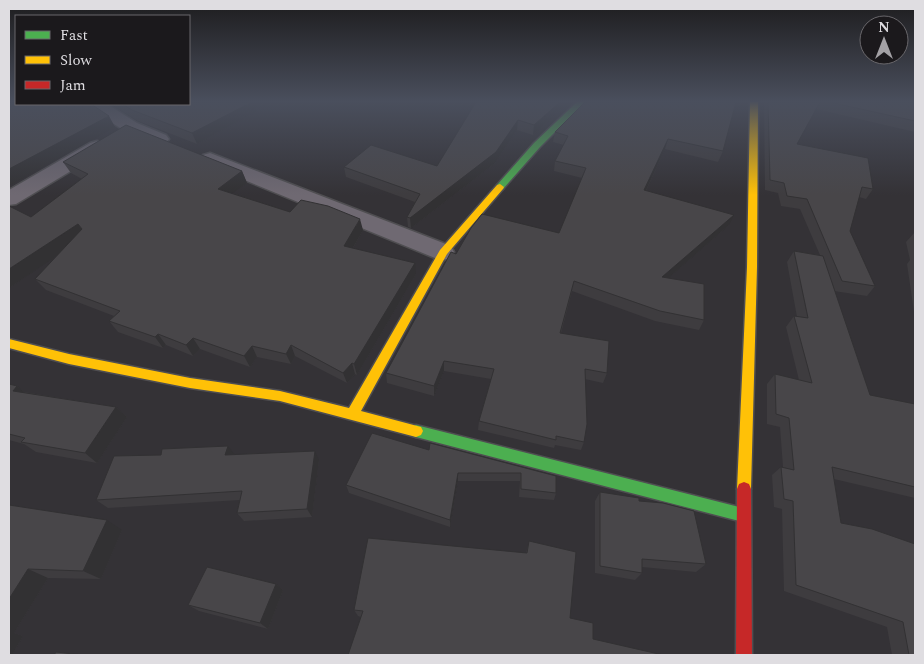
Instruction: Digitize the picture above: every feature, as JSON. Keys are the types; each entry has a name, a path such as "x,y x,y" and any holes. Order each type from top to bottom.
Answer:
{"street":[{"path":"9,199 121,133"},
{"path":"146,133 443,252"},
{"path":"353,414 443,252 549,133"},
{"path":"744,655 743,515 752,267 754,133"},
{"path":"9,344 69,359 181,381 280,396 743,515"}],"building":[{"path":"9,133 77,133 9,169"},
{"path":"112,133 146,133 242,171 218,189 290,212 301,200 328,206 360,219 344,246 415,263 354,364 352,363 343,373 291,345 286,354 252,346 244,356 193,338 186,345 158,334 155,337 109,321 120,311 35,279 82,229 78,224 9,269 9,206 31,217 88,174 63,162"},
{"path":"457,133 509,133 496,152 410,218 407,217 420,194 344,167 371,145 437,166"},
{"path":"558,133 728,133 723,151 668,139 644,190 734,215 662,277 704,284 704,320 660,311 574,281 560,333 609,341 607,373 585,369 587,424 584,442 556,436 556,440 479,421 494,369 444,361 434,386 386,373 451,252 456,254 471,228 482,214 559,233 586,168 555,161 568,136"},
{"path":"769,133 803,133 797,144 868,158 873,189 862,187 850,231 875,286 842,281 807,199 787,196 784,183 770,180"},
{"path":"794,251 823,256 870,395 915,404 915,487 832,467 841,523 872,529 915,544 915,655 909,655 903,622 796,585 793,501 784,499 781,467 794,470 789,418 776,414 775,374 812,383 794,316 808,318"},
{"path":"9,384 17,386 13,391 116,407 85,453 21,442 25,438 9,434"},
{"path":"372,433 429,450 430,443 556,476 556,493 521,489 521,473 458,473 450,520 346,485"},
{"path":"228,446 225,455 315,451 307,509 237,513 242,491 96,500 114,456 161,455 162,449"},
{"path":"600,492 639,498 639,501 663,503 694,511 706,564 642,559 642,573 600,566"},
{"path":"9,505 107,520 83,571 28,569 9,599"},
{"path":"368,538 527,553 529,541 576,552 570,618 593,623 593,639 663,655 348,655 363,611 354,610"},
{"path":"207,567 276,584 260,623 188,605"},
{"path":"56,652 82,655 54,655"}],"traffic: fast":[{"path":"500,187 549,133"},
{"path":"416,431 743,515"}],"traffic: slow":[{"path":"744,489 752,267 754,133"},
{"path":"353,414 443,252 500,187"},
{"path":"9,344 69,359 190,383 280,396 416,431"}],"traffic: jam":[{"path":"744,489 744,655"}]}
